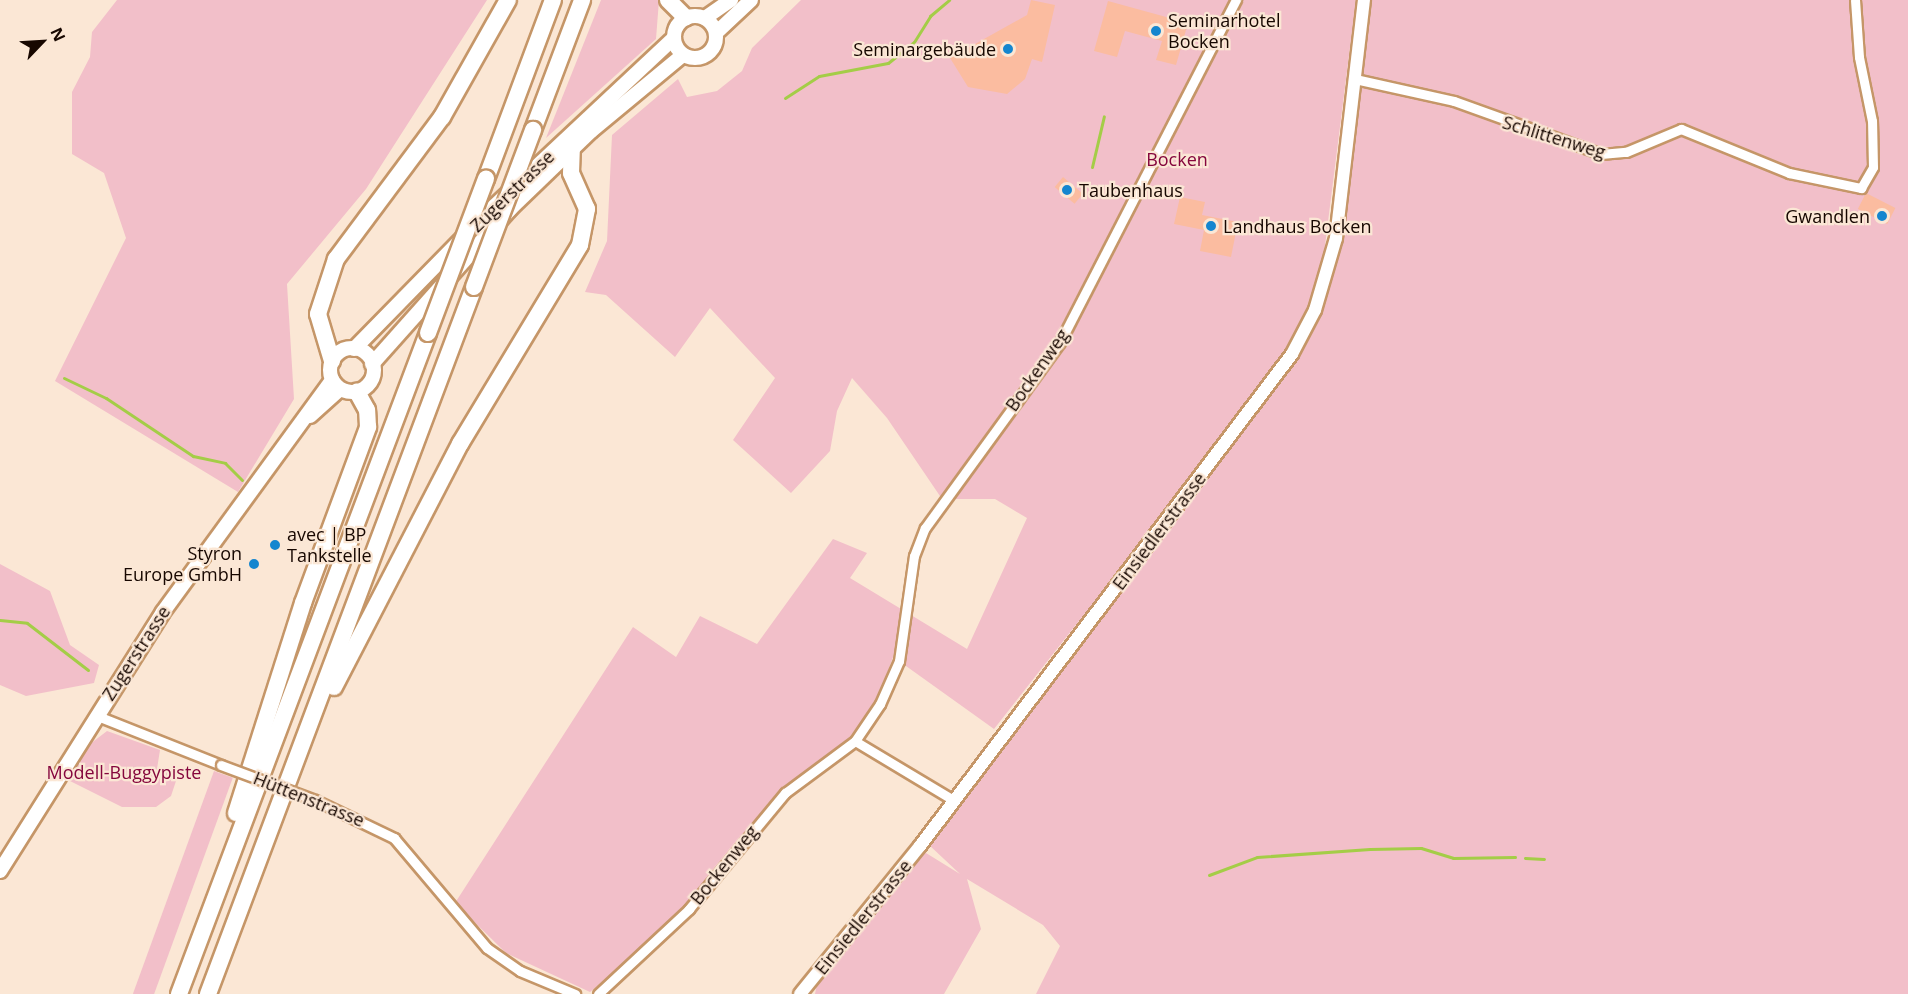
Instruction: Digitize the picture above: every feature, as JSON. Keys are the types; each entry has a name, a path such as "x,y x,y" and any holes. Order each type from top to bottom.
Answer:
{"highway":[{"path":"332,361 318,314 336,259 442,117 508,0"},
{"path":"179,994 553,0"},
{"path":"208,994 582,0"},
{"path":"668,0 686,18"},
{"path":"293,768 431,497 580,245 587,209 570,170 572,149"},
{"path":"189,966 299,615 368,427 367,410 343,387"}],"main road":[{"path":"686,18 705,18 731,0"},
{"name":"Zugerstrasse","path":"0,871 95,715 176,592 308,417 343,387 369,384 372,364 431,293 572,149 683,55 707,55 716,33 751,0"},
{"name":"Zugerstrasse","path":"332,361 354,349 489,211 674,38 686,18"},
{"path":"705,18 716,33"},
{"path":"674,38 683,55"},
{"path":"354,349 372,364"},
{"path":"332,361 343,387"}],"street":[{"name":"Bockenweg","path":"598,994 689,909 785,793 855,741 880,704 899,661 914,556 925,528 1060,342 1236,0"},
{"name":"Einsiedlerstrasse","path":"800,994 953,800 1292,354 1331,262 1364,0"},
{"name":"Schlittenweg","path":"1355,79 1454,101 1601,154 1626,152 1681,129 1808,179 1862,188 1873,167 1856,0"},
{"name":"Hüttenstrasse","path":"95,715 315,800 394,838 497,957 575,994"},
{"path":"855,741 953,800"}],"green space":[{"path":"117,0 487,0 366,189 287,284 294,399 238,492 55,381 126,238 104,173 72,154 72,92 90,57 92,32"},
{"path":"601,0 659,0 656,39 546,138"},
{"name":"Bocken","path":"801,0 1356,0 1319,293 1267,382 994,729 899,661 904,627 877,701 849,738 785,788 663,931 590,992 506,953 455,903 633,627 676,657 700,616 757,644 833,539 867,553 850,578 967,649 1027,518 995,499 942,499 887,418 852,378 837,411 830,451 791,493 733,440 775,378 710,308 675,357 606,295 585,292 607,241 612,135 678,79 687,97 717,91 742,71 752,48"},
{"path":"1364,0 1908,0 1908,994 1036,994 1060,946 1043,925 967,879 981,929 944,994 815,994 818,979 919,856 926,853 960,874 928,844 1325,297 1338,256"},
{"path":"0,564 50,591 70,645 99,665 94,683 26,696 0,685"},
{"name":"Modell-Buggypiste","path":"107,731 160,750 157,769 178,775 171,796 156,807 122,807 64,778 81,751"},
{"path":"214,771 233,778 154,994 133,994"}],"building":[{"name":"Seminargebäude","path":"1031,0 1055,5 1042,62 1032,59 1025,79 1007,94 968,87 950,58 1027,15"},
{"path":"1108,1 1188,23 1176,65 1156,60 1162,41 1125,31 1117,57 1094,51"},
{"name":"Taubenhaus","path":"1063,177 1083,194 1075,204 1055,187"},
{"name":"Gwandlen","path":"1866,193 1895,208 1887,224 1858,209"},
{"name":"Landhaus Bocken","path":"1180,197 1205,202 1202,215 1238,222 1231,257 1200,251 1204,230 1174,224"}],"waterway":[{"path":"785,98 819,76 888,63 914,42 930,16 949,0"},
{"path":"1092,167 1104,116"},
{"path":"64,378 106,398 193,456 225,463 242,480"},
{"path":"0,620 27,623 88,670"},
{"path":"1209,875 1257,857 1370,849 1421,848 1453,858 1515,857"},
{"path":"1525,858 1544,859"}],"place":[{"name":"Seminarhotel Bocken","path":"1156,31"},
{"name":"Seminargebäude","path":"1008,49"},
{"name":"Taubenhaus","path":"1067,190"},
{"name":"Gwandlen","path":"1882,216"},
{"name":"Landhaus Bocken","path":"1211,226"},
{"name":"avec | BP Tankstelle","path":"275,545"},
{"name":"Styron Europe GmbH","path":"254,564"}]}
